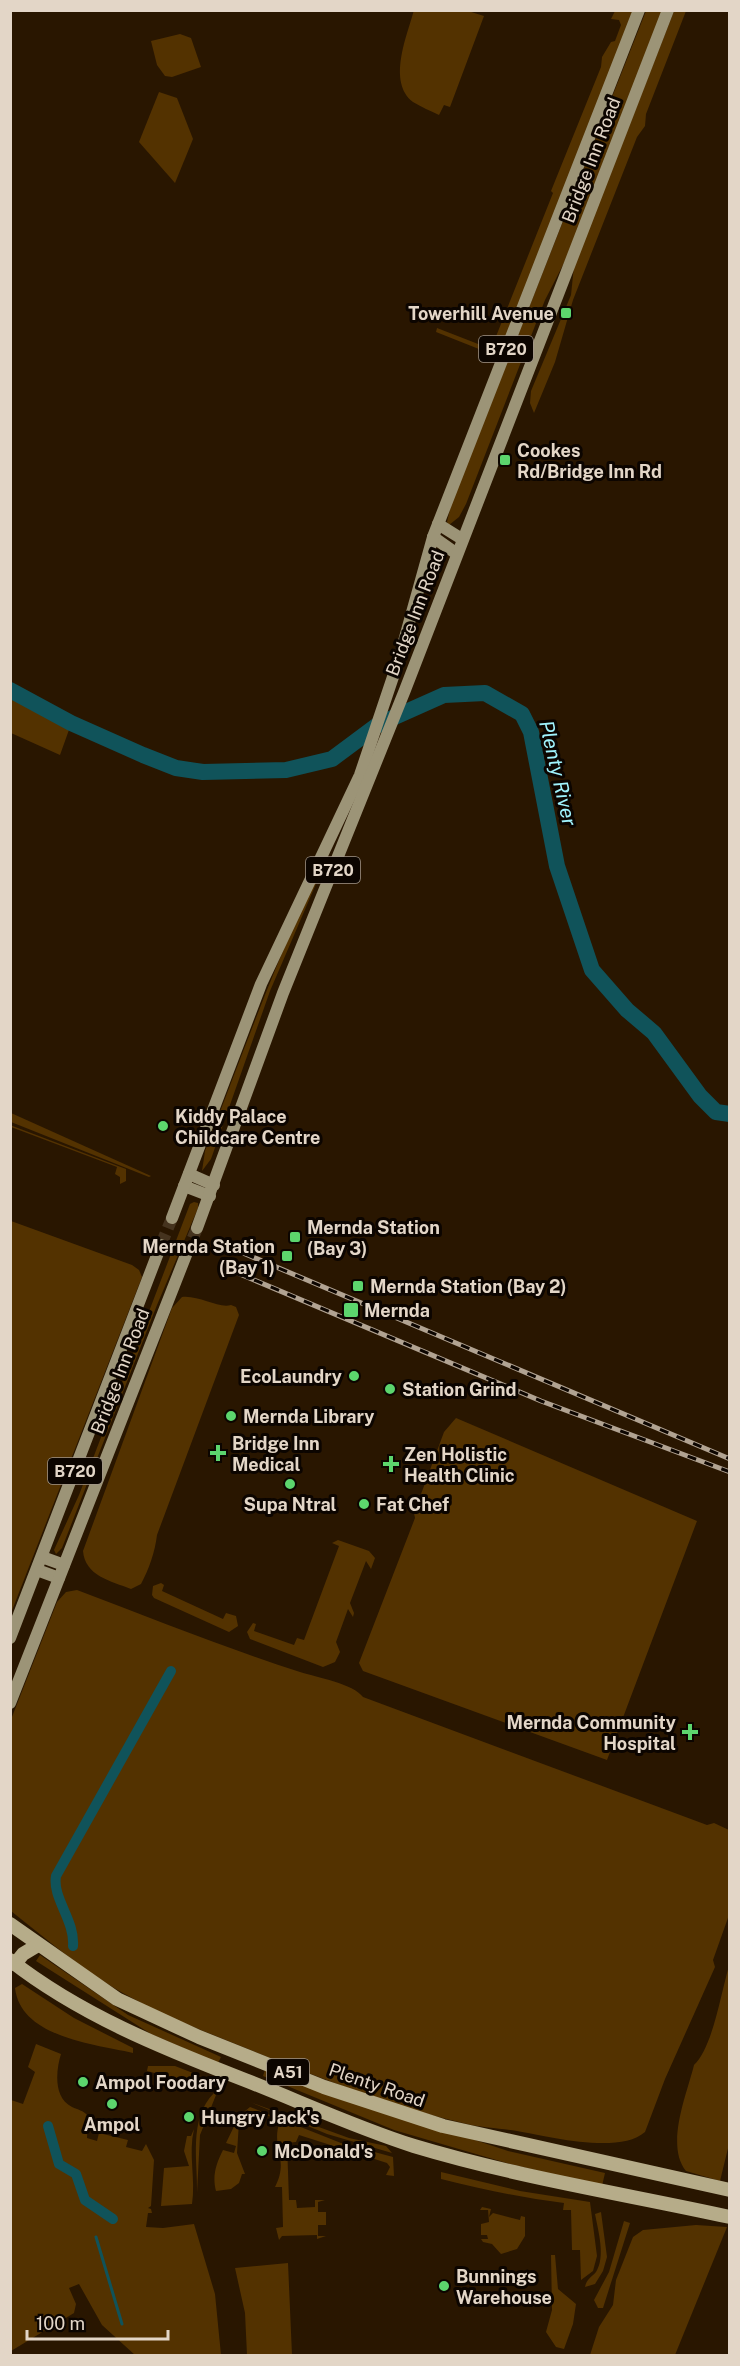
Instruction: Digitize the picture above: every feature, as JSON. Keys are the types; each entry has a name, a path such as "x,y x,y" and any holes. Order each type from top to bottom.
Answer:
{"highway":[{"name":"Plenty Road","path":"10,1924 117,1999 245,2055 335,2091 420,2119 729,2190"},
{"path":"13,1962 38,1945"},
{"name":"A51","path":"13,1962 102,2018 236,2077 380,2134 432,2151 729,2217"},
{"path":"236,2077 245,2055"}],"main road":[{"name":"Bridge Inn Road","path":"172,1218 261,984 360,775 388,693 433,537 639,10"},
{"name":"Bridge Inn Road","path":"197,1228 282,993 407,685 668,10"},
{"path":"438,524 462,539"},
{"path":"433,537 457,554"},
{"path":"187,1180 212,1190"},
{"name":"Bridge Inn Road","path":"10,1638 162,1245"},
{"name":"Bridge Inn Road","path":"10,1703 186,1255"},
{"path":"42,1557 64,1565"},
{"path":"37,1570 59,1578"}],"shaded area":[{"path":"414,10 468,11 484,16 450,107 444,105 439,115 413,102 405,93 401,83 401,58"},
{"path":"615,11 634,11 504,343 496,349 494,355 436,332 437,328 491,349 601,67 602,57 611,42 615,41 621,25 619,20 611,19"},
{"path":"646,11 663,11 567,257 545,300 466,504 459,517 449,525 447,522 451,505"},
{"path":"674,11 686,11 646,114 645,126 637,137 573,300 555,362 534,413 530,403 531,391 571,295 574,266"},
{"path":"180,34 191,38 201,67 172,77 165,76 157,65 151,41"},
{"path":"159,92 177,98 193,139 175,183 139,142"},
{"path":"11,697 70,727 60,755 11,733"},
{"path":"340,828 270,991 211,1159 202,1171 205,1151 268,988 320,867"},
{"path":"11,1113 151,1176 11,1122"},
{"path":"10,1125 126,1169 126,1181 120,1184 120,1177 115,1174 117,1167"},
{"path":"198,1203 198,1208 157,1305 62,1548 56,1554 54,1550 79,1495 190,1204"},
{"path":"11,1221 132,1265 139,1270 142,1277 11,1613"},
{"path":"182,1297 231,1305 236,1307 239,1315 157,1535 149,1566 141,1584 131,1589 94,1572 85,1559 83,1551 172,1308"},
{"path":"456,1418 697,1521 607,1760 363,1671 359,1663 415,1518 414,1513 444,1432"},
{"path":"338,1540 369,1551 375,1558 371,1569 366,1561 350,1603 354,1613 353,1617 348,1609 336,1642 340,1652 335,1662 323,1667 250,1639 247,1632 253,1623 256,1624 254,1631 294,1645 297,1638 304,1640 339,1546 332,1543"},
{"path":"161,1583 164,1585 162,1591 223,1619 226,1613 236,1616 238,1626 229,1632 154,1598 153,1586"},
{"path":"77,1590 244,1653 352,1688 363,1697 707,1825 714,1823 729,1830 729,1915 713,1960 715,1967 665,2079 645,2132 633,2139 618,2142 564,2140 467,2124 358,2092 146,2006 84,1968 11,1911 10,1722 57,1602 66,1592"},
{"path":"40,1955 128,2015 221,2057 218,2063 151,2034 36,1961"},
{"path":"729,1966 730,2140 720,2181 686,2171 677,2148 677,2134 694,2065 701,2057 711,2033"},
{"path":"22,1984 74,2018 133,2048 133,2053 81,2042 45,2028 31,2018 20,2005 15,1988"},
{"path":"36,2044 61,2054 57,2075 59,2090 66,2103 88,2116 87,2138 97,2141 99,2133 128,2140 126,2147 142,2151 146,2144 154,2160 151,2206 148,2208 152,2213 148,2213 146,2227 163,2228 194,2224 215,2294 221,2355 135,2355 102,2325 79,2284 69,2288 76,2304 74,2313 11,2351 11,2100 23,2104 35,2072 28,2067"},
{"path":"148,2066 175,2066 211,2080 207,2087 147,2071"},
{"path":"265,2070 508,2151 605,2173 602,2186 510,2164 394,2130 263,2076"},
{"path":"214,2093 216,2095 200,2135 197,2193 197,2128 206,2103"},
{"path":"250,2102 349,2138 386,2146 392,2153 327,2134"},
{"path":"250,2107 341,2143 393,2157 394,2176 386,2175 390,2167 387,2163 299,2135 296,2142 287,2143 289,2200 296,2200 297,2208 315,2207 315,2200 325,2200 318,2202 318,2212 326,2212 326,2225 318,2225 318,2236 326,2236 317,2239 317,2235 282,2236 279,2240 276,2228 283,2227 282,2187 275,2187 281,2168 277,2139 280,2121 264,2114 239,2122 237,2153 245,2174 242,2174 239,2183 231,2189 216,2191 215,2170 218,2160 223,2150 234,2153 236,2146 226,2143 239,2116"},
{"path":"194,2129 192,2204 161,2206 164,2168 189,2166 184,2151 187,2136 191,2136"},
{"path":"441,2172 520,2191 590,2202 597,2256 593,2271 581,2280 580,2250 572,2250 571,2210 563,2210 564,2203 502,2193 441,2179"},
{"path":"482,2207 491,2209 489,2217 493,2213 520,2220 521,2216 525,2217 525,2236 517,2249 501,2254 492,2244 483,2242 481,2239 488,2239 487,2235 481,2235 481,2224 489,2222 488,2210 480,2210"},
{"path":"601,2212 607,2257 603,2271 595,2284 585,2287 599,2266 600,2243 595,2214"},
{"path":"624,2221 630,2223 603,2308 598,2308 594,2300 609,2272"},
{"path":"696,2225 727,2227 675,2355 590,2355 599,2327 613,2305 616,2280 633,2237 643,2230"},
{"path":"551,2255 555,2255 558,2289 576,2304 573,2324 564,2349 556,2347 546,2332 552,2310"},
{"path":"288,2263 292,2355 247,2355 245,2313 235,2268"}],"waterway":[{"name":"Plenty River","path":"10,690 71,723 143,755 176,768 203,772 286,770 332,759 379,724 444,695 485,693 522,714 531,732 557,866 592,970 627,1010 654,1033 700,1096 716,1112 730,1114"},
{"path":"73,1946 71,1927 57,1893 56,1876 171,1671"},
{"path":"48,2126 59,2164 76,2174 85,2200 113,2219"},
{"path":"96,2237 122,2324"}],"tunnel":[{"path":"161,1245 172,1218"},
{"path":"186,1255 197,1228"}],"railway":[{"path":"229,1247 730,1459"},
{"path":"221,1266 541,1401 730,1472"}],"place":[{"name":"Towerhill Avenue","path":"566,313"},
{"name":"Cookes Rd/Bridge Inn Rd","path":"505,460"},
{"name":"Kiddy Palace Childcare Centre","path":"163,1126"},
{"name":"Mernda Station (Bay 3)","path":"295,1237"},
{"name":"Mernda Station (Bay 1)","path":"287,1256"},
{"name":"Mernda Station (Bay 2)","path":"358,1286"},
{"name":"Mernda","path":"351,1310"},
{"name":"EcoLaundry","path":"354,1376"},
{"name":"Station Grind","path":"390,1389"},
{"name":"Mernda Library","path":"231,1416"},
{"name":"Bridge Inn Medical","path":"218,1453"},
{"name":"Zen Holistic Health Clinic","path":"391,1464"},
{"name":"Supa Ntral","path":"290,1484"},
{"name":"Fat Chef","path":"364,1504"},
{"name":"Mernda Community Hospital","path":"690,1732"},
{"name":"Ampol Foodary","path":"83,2082"},
{"name":"Ampol","path":"112,2104"},
{"name":"Hungry Jack's","path":"189,2117"},
{"name":"McDonald's","path":"262,2151"},
{"name":"Bunnings Warehouse","path":"444,2286"}]}
